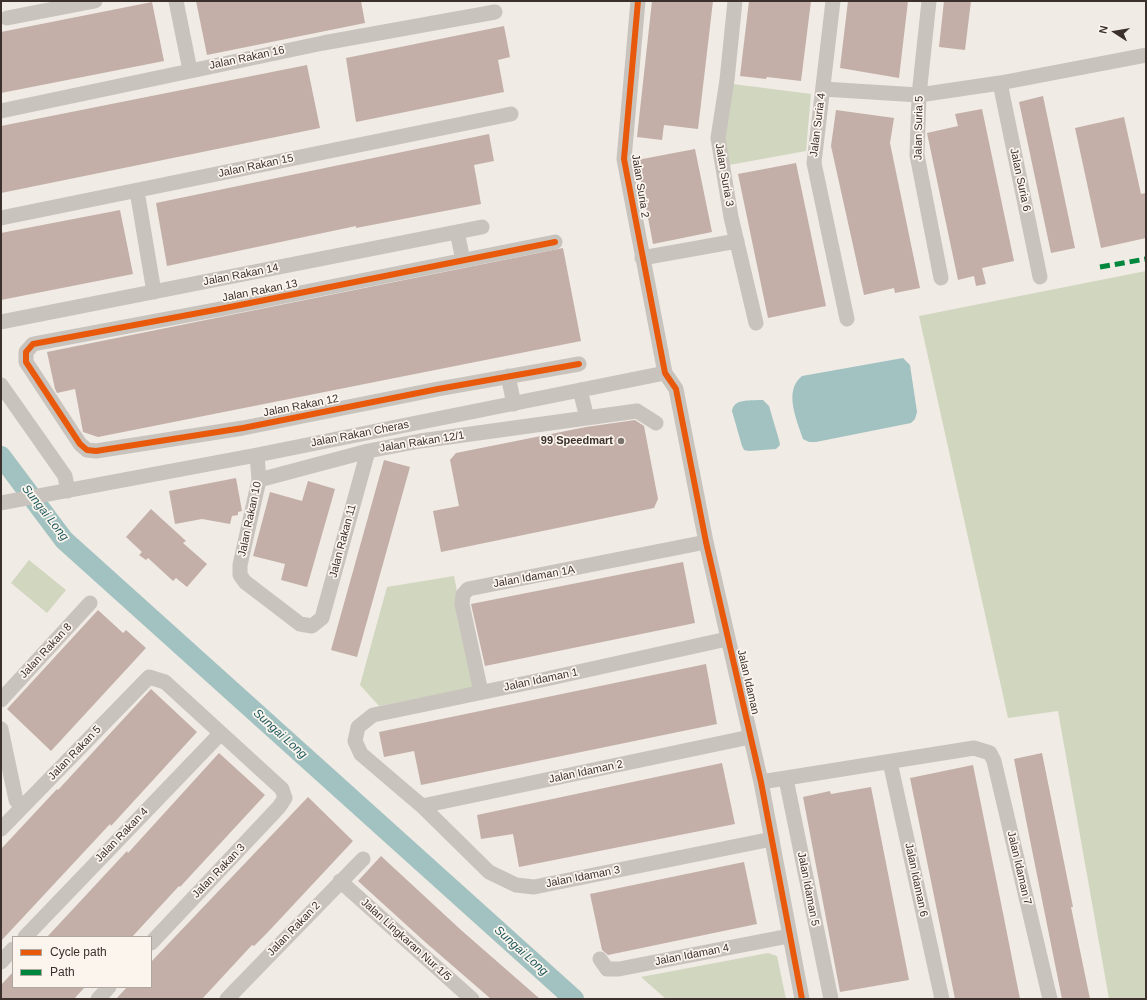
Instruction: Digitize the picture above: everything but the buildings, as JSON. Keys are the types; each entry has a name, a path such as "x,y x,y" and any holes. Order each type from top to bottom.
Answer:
{"street":[{"path":"7,18 94,1"},
{"path":"176,1 190,70"},
{"name":"Jalan Suria 2","path":"638,1 624,159 665,372"},
{"name":"Jalan Suria 3","path":"735,1 727,80 718,138 722,168 756,323"},
{"name":"Jalan Suria 4","path":"833,1 814,163 847,319"},
{"name":"Jalan Suria 5","path":"929,1 919,95 917,155 941,278"},
{"name":"Jalan Rakan 16","path":"1,111 323,42 495,12"},
{"path":"823,89 919,95 1000,84 1146,55"},
{"name":"Jalan Suria 6","path":"1000,84 1040,277"},
{"name":"Jalan Rakan 15","path":"1,218 511,114"},
{"path":"137,191 154,292"},
{"name":"Jalan Rakan 14","path":"1,322 482,227"},
{"path":"457,232 463,260"},
{"path":"642,258 737,241"},
{"name":"Jalan Rakan 13","path":"51,401 26,362 26,352 33,344 228,308 555,242"},
{"name":"Jalan Rakan 12","path":"51,401 80,444 86,450 96,452 243,428 508,376 579,364"},
{"name":"Jalan Rakan Cheras","path":"1,504 514,404 665,372"},
{"name":"Jalan Idaman","path":"665,372 676,389 706,542 761,782 802,999"},
{"path":"508,376 514,404"},
{"path":"1,385 66,476 61,492"},
{"path":"580,390 587,418"},
{"path":"493,408 498,431"},
{"name":"Jalan Rakan 12/1","path":"259,480 368,451 420,441 637,411 656,423"},
{"name":"Jalan Rakan 11","path":"245,582 300,624 312,626 322,618 368,451"},
{"name":"Jalan Rakan 10","path":"245,582 240,575 240,565 259,480 257,455"},
{"name":"Jalan Idaman 1A","path":"481,692 462,604 463,595 468,589 577,569 706,542"},
{"name":"Jalan Rakan 8","path":"1,700 90,603"},
{"name":"Jalan Idaman 1","path":"358,727 373,715 727,639"},
{"name":"Jalan Rakan 5","path":"1,829 149,677 165,682 220,734"},
{"name":"Jalan Idaman 3","path":"358,727 355,740 361,754 422,806 489,872 516,885 534,887 772,839"},
{"path":"1,729 16,800 22,807"},
{"name":"Jalan Rakan 3","path":"152,941 280,807 285,798 282,789 220,734"},
{"name":"Jalan Rakan 4","path":"26,936 220,734"},
{"name":"Jalan Idaman 2","path":"422,806 750,737"},
{"name":"Jalan Idaman 7","path":"890,762 974,748 990,752 994,761 1050,999"},
{"path":"761,782 890,762"},
{"name":"Jalan Idaman 6","path":"890,762 942,999"},
{"name":"Jalan Idaman 5","path":"786,778 831,999"},
{"name":"Jalan Rakan 2","path":"227,999 363,859"},
{"name":"Jalan Lingkaran Nur 1/5","path":"340,881 472,999"},
{"name":"Jalan Idaman 4","path":"600,959 607,969 619,969 789,936"},
{"path":"1,962 12,950"},
{"path":"98,999 108,988"}],"green space":[{"path":"733,84 811,94 806,151 729,165 724,140"},
{"path":"1146,271 1146,999 1109,999 1058,711 1008,718 919,316"},
{"path":"29,560 66,590 47,613 11,583"},
{"path":"454,576 476,687 379,706 360,685 387,587"},
{"path":"768,953 777,956 786,999 666,999 641,977"}],"water":[{"path":"903,358 910,365 917,412 915,419 911,423 816,442 809,442 803,439 795,415 792,398 796,382 802,376"},
{"path":"763,400 769,406 780,445 776,449 749,451 744,450 742,446 732,411 733,407 735,404 742,401"}],"waterway":[{"name":"Sungai Long","path":"1,456 64,540 574,999"}],"marked path":[{"path":"1100,267 1146,259"}],"cycle path":[{"path":"638,1 624,159 665,373 676,389 706,542 761,782 802,999"},
{"path":"555,242 220,309 33,344 26,352 26,362 80,444 87,450 96,451 243,428 438,389 579,364"}],"place":[{"name":"99 Speedmart","path":"621,441"}]}
